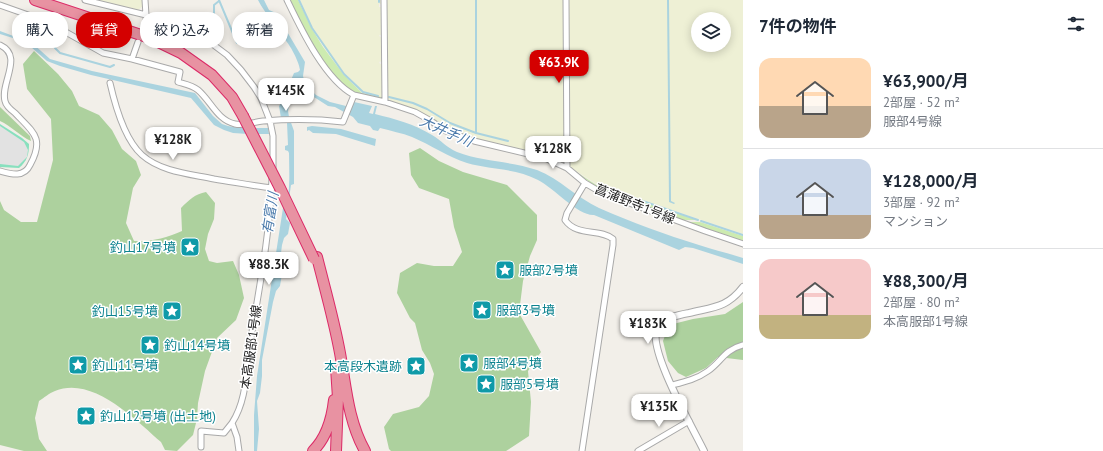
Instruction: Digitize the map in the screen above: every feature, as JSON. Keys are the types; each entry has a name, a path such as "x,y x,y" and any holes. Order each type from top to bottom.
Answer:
{"highway":[{"path":"35,0 150,38 181,53 212,75 232,97 245,115"},
{"path":"45,0 152,35 183,49 224,82 234,95 315,258 331,308 354,425 364,451"},
{"path":"315,258 328,310 335,353 338,398 336,451"},
{"path":"312,451 324,437 330,420 333,403 335,353"},
{"path":"342,451 345,384"}],"street":[{"name":"本高服部1号線","path":"85,0 140,14"},
{"path":"145,0 146,12"},
{"path":"0,5 48,22 103,53 180,72 178,82 191,85 198,90 221,118 229,122 242,124 272,121 326,120 343,122 354,96 338,82 325,67 308,40 287,0"},
{"path":"384,0 385,102"},
{"path":"566,0 567,168"},
{"path":"132,59 138,42"},
{"path":"0,45 8,50 11,55 4,94 6,103 36,136 38,145 31,164 26,171 18,174 0,171"},
{"name":"本高服部1号線","path":"218,48 227,55 241,70 261,98 272,121 273,142 272,188 264,266 250,345 244,394 240,409 232,423"},
{"path":"110,83 115,106 123,125 142,155 162,166 189,175 272,188"},
{"name":"菖蒲野寺1号線","path":"354,96 385,102 414,112 446,131 481,143 537,155 567,168 585,183 602,193 743,244"},
{"path":"582,451 613,239 610,236 584,232 568,225 565,220 567,213 585,183"},
{"path":"704,451 664,370 658,351 656,338 657,330 662,324 673,316 719,306 729,302 743,287"},
{"path":"672,385 696,378 709,371 726,353 734,347 743,345"},
{"path":"638,451 689,421"},
{"path":"201,447 201,431 224,433 232,423"},
{"path":"232,423 239,451"}],"green space":[{"path":"93,0 143,0 143,6 138,10"},
{"path":"289,0 298,0 312,29 323,47 344,75 362,93 382,97 380,99 354,92 343,85 334,76 316,51"},
{"path":"300,0 382,0 382,4 379,4 379,7 382,7 382,35 379,35 382,37 383,61 379,62 380,64 383,64 382,97 363,92 344,73 324,47 312,28"},
{"path":"387,0 564,0 566,162 563,164 539,154 500,147 452,132 389,102 387,100"},
{"path":"568,0 743,0 743,234 598,185 570,167"},
{"path":"34,51 58,74 72,91 79,106 99,115 112,130 122,149 136,161 141,175 133,188 126,223 134,241 158,239 182,231 181,208 199,194 206,192 215,203 214,219 208,234 205,249 209,261 217,263 233,261 239,275 244,298 236,320 217,338 205,371 193,435 177,451 165,450 161,442 139,422 112,402 98,394 84,389 69,388 55,391 39,401 35,418 39,439 47,451 24,451 0,445 0,201 4,210 21,222 37,222 53,160 51,119 27,89 23,64"},
{"path":"0,107 30,136 31,141 0,121"},
{"path":"0,124 29,144 27,158 19,168 0,167"},
{"path":"420,148 439,161 463,172 507,185 537,215 537,240 530,256 523,281 519,313 541,352 528,371 531,402 529,436 506,451 391,451 389,449 384,427 393,414 419,407 429,396 434,374 430,363 422,350 415,323 410,318 397,293 400,273 417,263 434,266 453,266 462,252 454,227 449,199 419,188 411,175 409,153"},
{"path":"569,167 598,186 696,220 676,220 603,192"},
{"path":"683,222 700,222 743,236 743,242"},
{"path":"743,302 743,360 718,357 706,368 686,377 678,373 668,361 663,341 669,325 693,319 725,314"}],"shaded area":[{"path":"0,126 24,142 28,150 27,157 18,166 0,164"}],"water":[{"path":"258,0 264,0 269,10 274,12 265,12"},
{"path":"667,0 669,0 671,201 675,203 674,204 669,202"},
{"path":"0,31 12,36 12,38 0,34"},
{"path":"288,33 305,62 303,76 305,84 316,95 330,102 346,106 354,102 372,106 369,113 373,114 375,106 377,106 375,114 397,120 425,131 457,152 477,158 537,170 553,178 583,199 599,208 661,233 743,258 743,264 693,248 685,247 679,250 594,215 588,214 573,206 544,184 530,176 512,171 467,163 453,158 419,140 408,136 380,128 378,131 373,130 370,126 358,123 353,117 335,107 328,106 308,93 298,78 296,78 292,87 288,111 294,131 294,184 291,185 286,219 290,223 288,234 284,238 282,245 280,261 283,268 280,286 276,291 273,302 262,360 260,393 257,401 259,429 257,451 254,451 254,415 257,376 283,208 285,209 289,189 289,153 285,150 285,146 288,145 287,123 281,118 279,106 287,96 288,87 294,73 300,70 298,61 288,43"},
{"path":"32,48 38,48 50,59 92,71 195,93 213,116 222,124 239,128 268,128 269,134 233,133 214,125 191,98 91,75 47,61"},
{"path":"312,126 341,129 376,139 375,146 336,134 313,133 309,130 307,131 307,127"}],"waterway":[{"path":"219,0 232,31"},
{"path":"299,0 312,28 344,74 363,92 378,96"},
{"name":"大井手川","path":"476,0 476,133"},
{"path":"214,12 214,5 219,1"},
{"path":"55,48 60,53 110,67 114,65"},
{"name":"大井手川","path":"389,97 413,103 427,109 450,123 476,133 508,141"},
{"path":"599,186 698,220"},
{"path":"701,221 743,235"}],"place":[{"name":"釣山17号墳","path":"190,247"},
{"name":"服部2号墳","path":"505,270"},
{"name":"服部3号墳","path":"482,310"},
{"name":"釣山15号墳","path":"172,311"},
{"name":"釣山14号墳","path":"150,345"},
{"name":"服部4号墳","path":"469,363"},
{"name":"釣山11号墳","path":"78,365"},
{"name":"本高段木遺跡","path":"416,366"},
{"name":"服部5号墳","path":"486,384"},
{"name":"釣山12号墳 (出土地)","path":"86,416"}],"water label":[{"name":"有富川","path":"270,213"}]}
